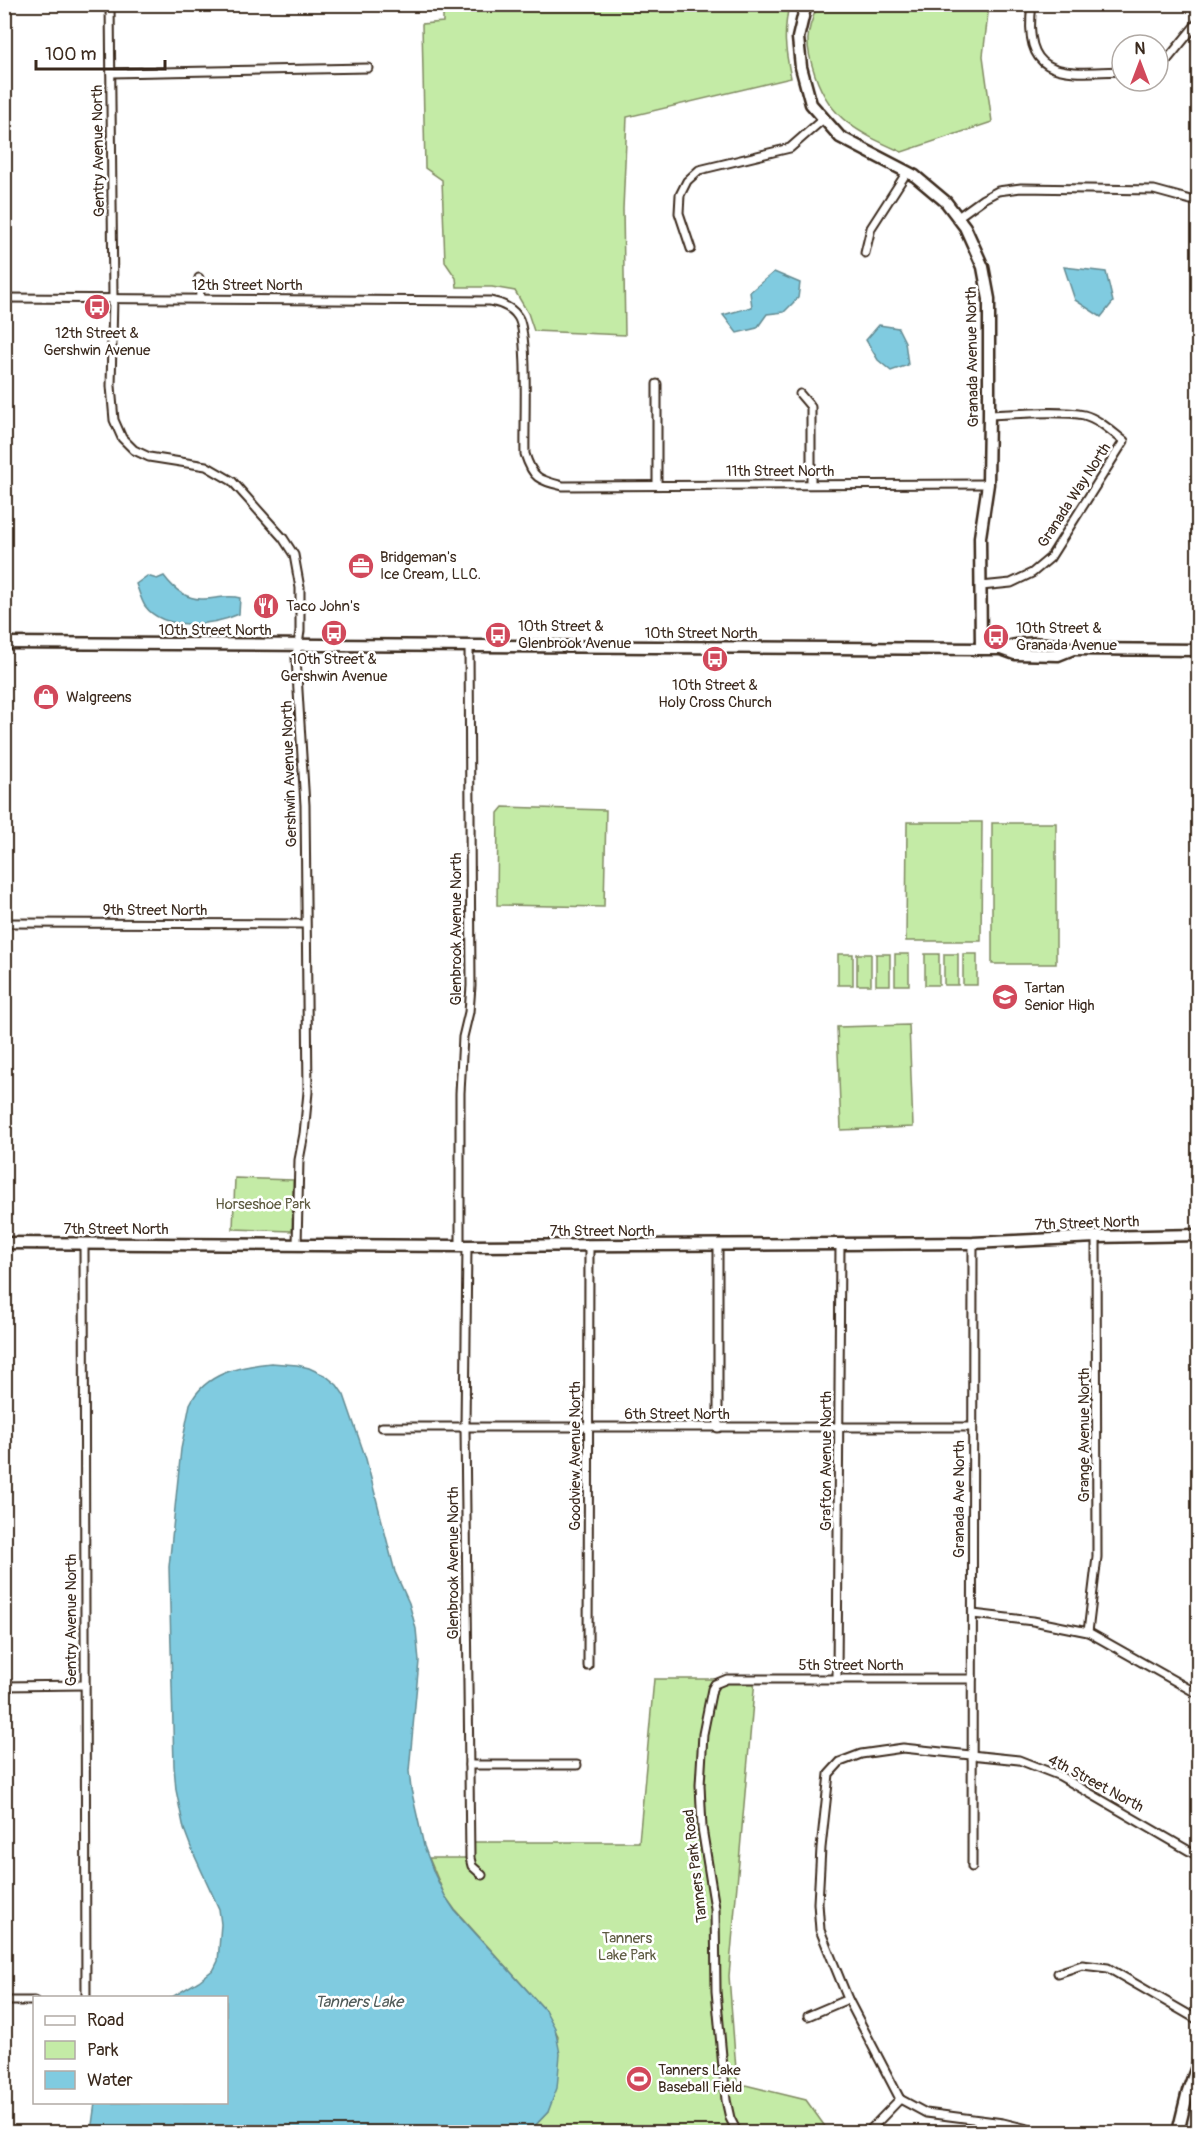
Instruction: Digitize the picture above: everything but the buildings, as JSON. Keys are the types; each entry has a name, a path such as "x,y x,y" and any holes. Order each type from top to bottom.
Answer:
{"street":[{"name":"Gentry Avenue North","path":"110,4 113,297"},
{"name":"Granada Avenue North","path":"806,4 798,38 801,68 811,104 822,120 840,137 915,176 946,202 965,227 983,267 989,299 989,415 988,484 980,537 981,649"},
{"path":"1032,4 1030,32 1033,49 1045,64 1060,71 1110,71"},
{"path":"1170,56 1198,22"},
{"path":"111,73 368,68"},
{"path":"691,249 680,213 680,195 687,181 699,170 790,148 822,120"},
{"path":"865,254 871,228 908,172"},
{"path":"958,217 998,191 1021,188 1154,190 1198,202"},
{"path":"199,278 200,298"},
{"name":"Gershwin Avenue North","path":"113,297 111,386 114,420 122,438 134,450 149,457 206,466 232,481 283,538 294,555 300,588 296,658 305,805 308,1092 299,1160 297,1245"},
{"name":"12th Street North","path":"4,298 490,301 503,304 518,317 524,336 525,454 530,471 541,481 572,486"},
{"path":"657,384 657,485"},
{"path":"800,394 811,407 811,484"},
{"name":"Granada Way North","path":"981,585 1011,582 1032,573 1050,558 1124,441 1103,425 1085,416 989,415"},
{"name":"11th Street North","path":"572,486 988,484"},
{"name":"10th Street North","path":"4,644 981,649 1001,649 1015,644 1058,644 1073,649 1198,650"},
{"name":"Glenbrook Avenue North","path":"469,646 471,986 469,1012 463,1037 460,1093 464,1246 470,1861 474,1869 482,1875"},
{"name":"9th Street North","path":"4,923 305,924"},
{"name":"7th Street North","path":"4,1243 589,1246 972,1243 1198,1235"},
{"name":"Grange Avenue North","path":"1088,1632 1097,1557 1096,1237"},
{"name":"Gentry Avenue North","path":"84,1243 86,1996"},
{"name":"Granada Ave North","path":"972,1243 972,1867"},
{"name":"Grafton Avenue North","path":"837,1679 840,1244"},
{"path":"718,1245 718,1428"},
{"name":"Goodview Avenue North","path":"588,1666 589,1246"},
{"name":"6th Street North","path":"382,1427 972,1427"},
{"path":"973,1614 1033,1621 1088,1632 1198,1691"},
{"name":"5th Street North","path":"730,1679 972,1679"},
{"name":"Tanners Park Road","path":"730,1679 715,1684 711,1689 703,1734 700,1785 702,1828 715,1908 716,1991 726,2100 730,2118 737,2133"},
{"path":"4,1686 85,1685"},
{"path":"973,1755 903,1748 861,1754 840,1762 829,1774 821,1848 818,1903 820,1930 848,1998 900,2099 926,2113 1003,2123 1040,2133"},
{"name":"4th Street North","path":"973,1755 1019,1760 1060,1776 1198,1856"},
{"path":"469,1765 577,1765"},
{"path":"1058,1973 1082,1965 1108,1968 1198,2020"},
{"path":"808,2016 848,1998"},
{"path":"4,2001 33,2001"},
{"path":"1178,2133 1188,2091 1198,2064"},
{"path":"868,2133 900,2099"}],"green space":[{"path":"443,5 789,5 786,42 791,78 627,117 623,209 625,335 534,331 528,313 515,291 492,287 457,287 456,278 445,262 442,180 425,168 422,24 443,22"},
{"path":"818,5 989,5 983,56 992,122 902,152 849,124 829,104 815,75 809,55 809,32"},
{"path":"503,807 606,810 604,907 497,905 498,813"},
{"path":"907,822 982,822 981,941 906,941"},
{"path":"992,823 1056,823 1056,964 992,964"},
{"path":"838,954 853,954 853,985 838,985"},
{"path":"857,954 871,954 871,985 857,985"},
{"path":"876,954 890,954 890,985 876,985"},
{"path":"895,954 909,954 909,985 895,985"},
{"path":"925,954 939,954 939,985 925,985"},
{"path":"944,954 958,954 958,985 944,985"},
{"path":"963,954 977,954 977,985 963,985"},
{"path":"909,1025 913,1127 841,1130 837,1027"},
{"name":"Horseshoe Park","path":"235,1178 293,1180 292,1231 233,1229"},
{"name":"Tanners Lake Park","path":"654,1679 755,1679 729,1976 737,2083 806,2100 829,2132 529,2132 548,2112 558,2036 545,2010 455,1910 445,1896 429,1858 469,1858 470,1842 639,1842"}],"water":[{"path":"1064,267 1106,272 1113,302 1101,317 1075,300"},
{"path":"774,272 800,283 798,298 784,312 767,314 757,328 737,333 723,315 752,307 750,292"},
{"path":"879,325 898,328 905,342 908,365 891,371 878,360 866,340"},
{"path":"147,576 157,579 164,576 180,592 195,599 240,598 239,614 203,623 176,623 164,620 153,614 141,598 136,584"},
{"name":"Tanners Lake","path":"271,1363 309,1368 326,1376 344,1395 366,1459 395,1572 409,1603 416,1629 419,1661 409,1771 424,1846 434,1873 455,1911 545,2010 555,2028 560,2054 557,2088 548,2112 529,2132 91,2132 95,2104 228,2104 228,1996 174,1996 214,1969 218,1961 221,1924 219,1909 184,1829 176,1790 169,1567 181,1449 190,1404 197,1393 214,1378 247,1366"}],"place":[{"name":"12th Street & Gershwin Avenue","path":"97,307"},
{"name":"Bridgeman's Ice Cream, LLC.","path":"361,566"},
{"name":"Taco John's","path":"266,606"},
{"name":"10th Street & Gershwin Avenue","path":"334,633"},
{"name":"10th Street & Glenbrook Avenue","path":"498,635"},
{"name":"10th Street & Granada Avenue","path":"996,637"},
{"name":"10th Street & Holy Cross Church","path":"715,659"},
{"name":"Walgreens","path":"46,697"},
{"name":"Tartan Senior High","path":"1005,997"},
{"name":"Tanners Lake Baseball Field","path":"639,2079"}]}
